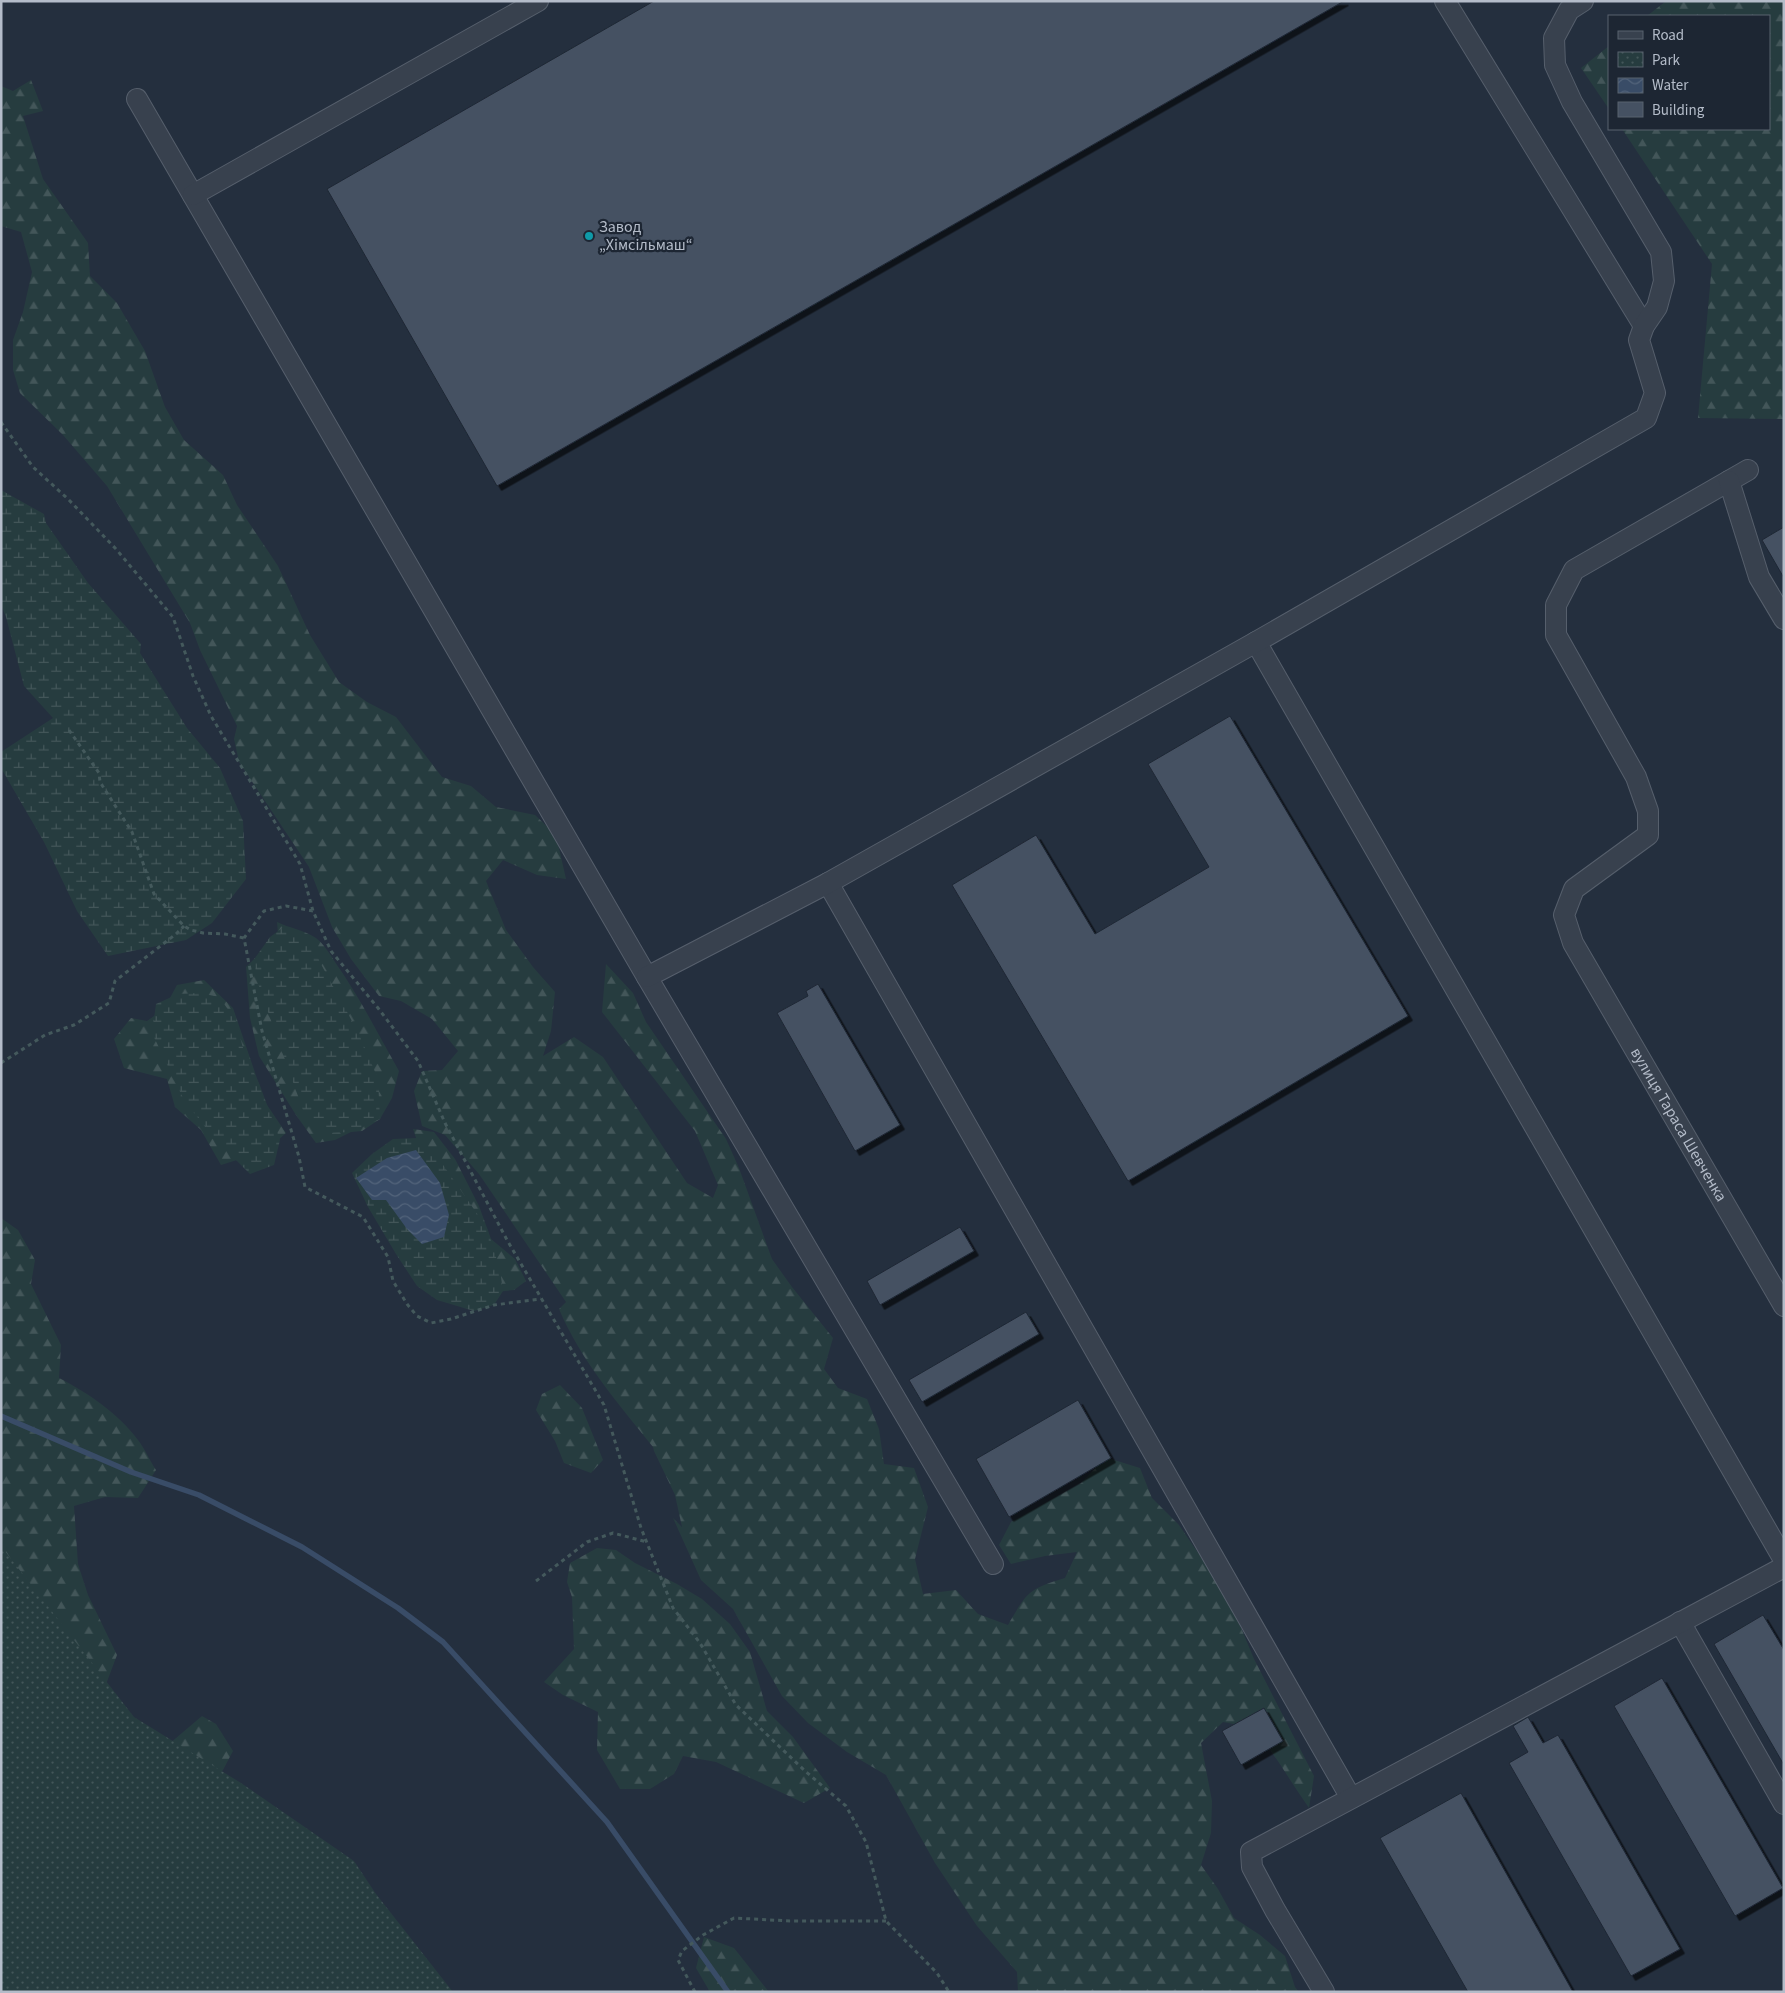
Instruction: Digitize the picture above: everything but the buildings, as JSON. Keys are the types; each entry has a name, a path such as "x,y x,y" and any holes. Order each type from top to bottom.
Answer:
{"lane":[{"path":"1445,1 1644,326"},
{"path":"647,977 828,883 1256,642 1646,418 1655,394 1639,340 1644,326 1657,307 1664,281 1661,252 1572,102 1555,65 1554,38 1569,10 1583,1"},
{"path":"193,195 536,2"},
{"path":"137,99 647,977 993,1564"},
{"path":"1748,470 1729,481 1759,577 1784,619"},
{"name":"вулиця Тараса Шевченка","path":"1729,481 1574,570 1556,605 1556,635 1636,777 1648,811 1648,835 1574,889 1564,915 1573,944 1784,1305"},
{"path":"1256,642 1784,1560"},
{"path":"828,883 1352,1798"},
{"path":"1324,1992 1275,1910 1252,1866 1251,1852 1784,1567"},
{"path":"1680,1622 1784,1804"}],"path":[{"path":"1,422 32,467 68,499 116,549 173,617 193,676 211,716 300,864 314,912 331,951 378,1008 418,1061 465,1160 507,1240 604,1405 647,1542 673,1608 700,1643 736,1705 805,1771 846,1806 866,1842 886,1921 936,1973 949,1992"},
{"path":"69,730 99,773 100,782 132,832 154,894 184,926 203,933 225,934 244,938"},
{"path":"314,912 286,906 264,911 244,938 262,1031 299,1156 305,1187 363,1217 388,1257 394,1282 407,1304 417,1316 431,1323 451,1319 494,1305 541,1299"},
{"path":"1,1063 45,1035 74,1024 109,1003 115,981 184,926"},
{"path":"536,1581 587,1542 613,1534 647,1542"},
{"path":"695,1992 678,1960 682,1951 703,1935 734,1918 790,1922 886,1921"}],"green space":[{"path":"1666,1 1784,1 1784,419 1698,418 1712,264 1623,130 1770,130 1770,15 1648,15"},
{"path":"1608,47 1608,108 1581,68"},
{"path":"31,80 43,111 23,116 43,179 88,243 90,276 117,303 145,351 165,407 184,440 223,475 237,505 278,566 310,635 339,682 367,702 396,717 442,777 471,786 496,807 535,815 556,835 566,879 537,875 503,860 486,881 506,930 533,967 555,992 551,1031 543,1056 574,1037 603,1057 687,1183 713,1198 718,1185 695,1131 602,1012 606,964 633,993 646,1022 726,1139 739,1168 772,1259 833,1338 824,1369 838,1388 867,1399 879,1429 884,1464 914,1468 928,1507 915,1559 923,1594 956,1590 978,1614 1008,1625 1030,1593 1043,1585 1065,1578 1077,1552 1045,1556 1011,1564 999,1545 1011,1522 1081,1483 1109,1454 1111,1459 1140,1468 1152,1498 1179,1525 1216,1579 1242,1630 1254,1659 1314,1776 1309,1808 1254,1728 1223,1722 1201,1743 1212,1801 1211,1833 1201,1865 1218,1889 1234,1918 1260,1935 1285,1956 1295,1987 1299,1992 1018,1992 1017,1972 977,1926 935,1863 886,1775 847,1752 808,1723 782,1696 733,1609 701,1580 673,1518 682,1527 675,1495 653,1447 601,1381 578,1346 559,1309 566,1302 479,1174 445,1135 422,1126 414,1091 422,1071 442,1070 458,1051 432,1019 401,1001 379,996 351,959 332,927 309,867 239,762 234,739 237,726 200,650 190,623 107,486 63,435 20,393 13,370 13,340 23,312 32,272 21,232 1,226 1,86 13,91"},
{"path":"1,490 44,514 46,523 88,583 141,644 140,653 187,728 220,768 243,821 246,879 212,923 186,940 108,956 77,911 44,842 1,768 1,752 53,718 24,686 6,617 1,605"},
{"path":"277,922 311,935 324,946 352,988 399,1071 392,1098 380,1119 362,1131 351,1132 335,1140 316,1143 259,1056 250,1018 246,967 255,958 290,998 280,958"},
{"path":"285,926 310,944 358,1032 378,1079 380,1119 351,1132 326,1133 303,1110 256,978 255,958 270,937"},
{"path":"204,980 233,1008 265,1102 286,1133 266,1151 221,1165 201,1130 175,1107 167,1079 124,1068 114,1039 131,1018 147,1021 164,1009 177,985"},
{"path":"200,993 219,997 235,1019 245,1055 259,1083 280,1140 274,1165 250,1174 213,1137 184,1100 152,1033 156,1004 178,994"},
{"path":"413,1129 434,1132 455,1159 479,1206 491,1239 515,1259 526,1281 514,1290 455,1296 425,1164"},
{"path":"418,1138 439,1159 487,1228 500,1270 503,1291 494,1305 474,1311 437,1300 417,1286 368,1207 352,1173 372,1154 393,1139"},
{"path":"1,1218 18,1230 35,1260 31,1284 61,1345 59,1378 81,1390 112,1412 141,1444 156,1470 138,1498 105,1497 74,1506 78,1564 88,1595 117,1655 105,1687 1,1756"},
{"path":"560,1385 582,1408 603,1460 591,1473 564,1463 555,1441 536,1410 542,1394"},
{"path":"1,1546 134,1717 241,1783 354,1861 376,1894 453,1992 1,1992"},
{"path":"597,1548 616,1550 635,1563 677,1584 702,1599 730,1624 750,1652 767,1711 793,1737 830,1788 804,1803 716,1762 683,1756 674,1774 650,1789 620,1789 597,1750 598,1712 563,1695 544,1682 574,1649 572,1597 567,1582 570,1563"},
{"path":"202,1716 216,1724 233,1751 223,1770 202,1795 169,1744"},
{"path":"704,1937 734,1948 769,1992 710,1992 696,1968"}],"water":[{"path":"416,1150 440,1183 449,1215 444,1237 422,1244 407,1229 386,1200 372,1200 356,1178 387,1158"}],"waterway":[{"path":"1,1416 131,1472 199,1495 302,1547 398,1608 443,1642 607,1822 728,1992"}],"place":[{"name":"Завод „Хімсільмаш“","path":"589,236"}]}
